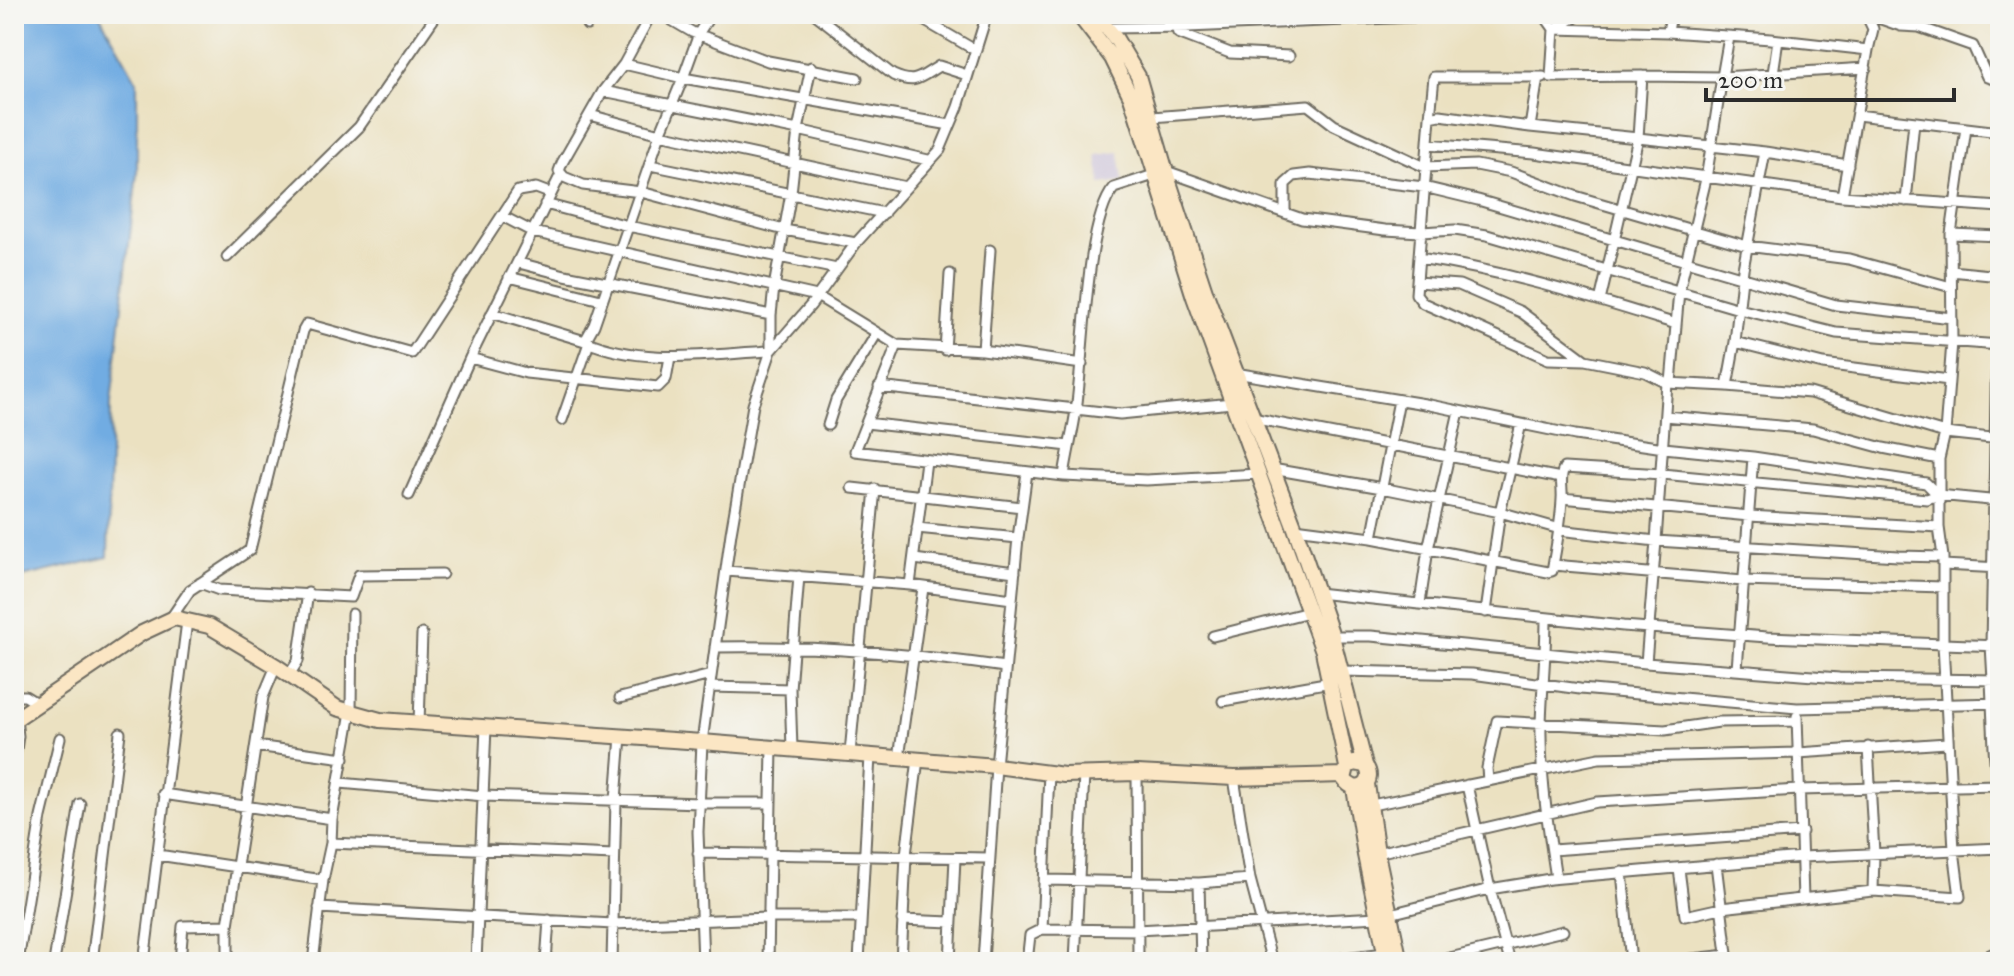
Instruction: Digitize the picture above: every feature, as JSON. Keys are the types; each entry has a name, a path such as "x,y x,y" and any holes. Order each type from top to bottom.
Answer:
{"main road":[{"path":"1078,14 1120,70 1252,418 1265,472 1331,682 1346,783 1361,786"},
{"path":"1095,14 1133,64 1152,117 1160,173 1232,403 1295,528 1332,636 1365,765 1370,772 1361,786 1377,853 1386,958"},
{"path":"15,720 142,633 174,618 209,626 276,666 337,708 380,720 850,753 1049,773 1234,778 1345,771 1354,763 1365,765"},
{"path":"1365,806 1365,855 1400,962"}],"street":[{"path":"587,25 593,14"},
{"path":"651,14 624,64 603,91 562,163 559,169 561,174 583,185 640,193 784,230 856,243"},
{"path":"661,14 699,34 768,61 857,78"},
{"path":"562,420 660,134 699,34 711,14"},
{"path":"815,14 829,18 829,27 883,68 908,81 915,81 939,66 967,75"},
{"path":"913,14 975,50"},
{"path":"492,313 601,348 670,357 771,351 856,243 940,150 987,14"},
{"path":"1107,28 1176,27 1348,16 1557,14"},
{"path":"1554,29 1582,14"},
{"path":"1668,32 1671,14"},
{"path":"1842,196 1873,29 1866,14"},
{"path":"1866,14 1901,26 1919,27 1973,46 1987,77 2000,81"},
{"path":"227,257 359,127 434,15"},
{"path":"1544,15 1554,29 1551,77"},
{"path":"1176,27 1178,33 1230,53 1289,56"},
{"path":"1554,29 1668,32 1868,50"},
{"path":"1646,663 1665,416 1679,291 1706,179 1729,37"},
{"path":"1773,73 1778,40"},
{"path":"624,64 683,78 950,125"},
{"path":"703,962 698,853 702,742 753,405 771,351 774,287 811,67"},
{"path":"1866,68 1722,77 1434,77 1416,294 1423,303 1548,359 1585,360 1645,372 1669,383 1810,393 1945,433 1998,438"},
{"path":"1600,301 1638,138 1642,76"},
{"path":"1530,127 1538,77"},
{"path":"603,91 928,160"},
{"path":"1152,117 1308,105 1334,125 1425,167 1476,165 1511,172 1575,196 1747,246 1849,259 1951,287"},
{"path":"590,115 660,134 906,187"},
{"path":"1430,117 1440,115 1765,152 1848,165"},
{"path":"1857,115 2000,132"},
{"path":"1906,201 1914,122"},
{"path":"1679,869 1685,916 1721,908 1873,891 1960,897 1947,743 1943,561 1938,495 1952,342 1951,234 1966,128"},
{"path":"1428,144 1534,153 1842,196 2000,207"},
{"path":"1727,386 1747,246 1765,152"},
{"path":"650,165 884,213"},
{"path":"1064,476 1076,410 1096,235 1109,194 1121,185 1160,173 1302,219 1421,232 1455,230 1487,235 1739,309 1836,333 1998,345 1994,680 2000,814"},
{"path":"409,495 470,358 561,174"},
{"path":"1285,212 1285,184 1294,176 1310,174 1424,187 1836,305 1952,318"},
{"path":"169,621 190,590 250,550 274,443 307,324 412,353 518,191 536,188 549,193"},
{"path":"545,204 628,226 837,269"},
{"path":"502,216 533,232 817,296 897,345 983,350 1082,364"},
{"path":"1951,234 2000,236"},
{"path":"983,350 990,250"},
{"path":"1419,258 1467,265 1676,324"},
{"path":"519,263 565,275 771,315"},
{"path":"1951,271 2000,276"},
{"path":"945,350 950,274"},
{"path":"509,277 601,300"},
{"path":"1417,282 1459,285 1521,312 1585,360"},
{"path":"828,425 836,400 882,335"},
{"path":"1735,342 1823,364 1949,380"},
{"path":"897,345 855,451 1064,476 1146,480 1265,472 1382,488 1500,512 1558,529 1656,541 1898,556 1996,567"},
{"path":"470,358 526,373 658,387 666,379 670,357"},
{"path":"1235,373 1664,448 1753,457 1926,483 1938,495"},
{"path":"879,387 1120,414 1232,403"},
{"path":"1372,538 1399,400"},
{"path":"1420,603 1428,549 1459,411"},
{"path":"1665,416 1813,429 1939,459"},
{"path":"1252,418 1561,478"},
{"path":"866,423 1069,446"},
{"path":"1486,612 1500,512 1521,424"},
{"path":"1737,669 1753,457"},
{"path":"910,585 926,461"},
{"path":"1295,528 1372,538 1548,572 1552,571 1553,565 1564,468 1927,499 1938,495 1997,501"},
{"path":"983,962 996,766 1027,472"},
{"path":"852,488 1022,507"},
{"path":"850,753 875,489"},
{"path":"1562,498 1749,516 1939,527"},
{"path":"917,528 1018,538"},
{"path":"914,559 1015,572"},
{"path":"1553,565 1743,581 1943,587"},
{"path":"726,571 910,585 1012,599"},
{"path":"200,583 219,590 351,597 359,575 442,574"},
{"path":"792,749 790,689 799,576"},
{"path":"899,758 923,588"},
{"path":"289,675 298,661 308,593"},
{"path":"1317,593 1649,628 1996,646"},
{"path":"1213,636 1309,612"},
{"path":"313,962 332,819 351,712 352,614"},
{"path":"1546,618 1541,724 1545,814 1556,878"},
{"path":"144,962 187,621"},
{"path":"419,723 422,634"},
{"path":"1332,636 1371,636 1839,678 1994,680"},
{"path":"715,647 858,649 1005,667"},
{"path":"228,962 228,925 263,697 276,666"},
{"path":"1342,671 1472,674 1797,708 1996,703"},
{"path":"620,698 711,675"},
{"path":"1223,701 1331,682"},
{"path":"710,687 790,689"},
{"path":"14,696 25,696 38,704"},
{"path":"1797,708 1803,899"},
{"path":"14,764 18,736 15,720"},
{"path":"1488,781 1487,768 1497,721 1665,730 1719,722 1797,721"},
{"path":"476,962 486,727"},
{"path":"92,962 120,733"},
{"path":"612,962 616,800 621,736"},
{"path":"16,961 41,817 60,738"},
{"path":"1365,806 1599,758 1798,753 1947,743"},
{"path":"256,746 344,758"},
{"path":"768,962 772,747"},
{"path":"1868,747 1873,891"},
{"path":"859,962 870,756"},
{"path":"901,962 906,855 918,759"},
{"path":"1042,929 1049,773"},
{"path":"1137,773 1138,962"},
{"path":"1075,962 1084,774"},
{"path":"1234,778 1250,879 1272,962"},
{"path":"340,783 484,796 769,803"},
{"path":"1467,785 1510,962"},
{"path":"1377,853 1597,802 1799,790 1999,785"},
{"path":"163,794 332,819"},
{"path":"54,962 80,804"},
{"path":"1552,850 1802,832"},
{"path":"331,843 614,855"},
{"path":"1027,962 1030,935 1042,929 1137,930 1384,916 1490,889 1556,878 1802,857 2000,848"},
{"path":"698,853 989,858"},
{"path":"158,855 323,880"},
{"path":"950,962 955,858"},
{"path":"1667,962 1728,958 1716,864"},
{"path":"1622,872 1631,962"},
{"path":"1046,880 1199,883 1250,879"},
{"path":"1199,883 1201,962"},
{"path":"319,908 613,924 860,918"},
{"path":"546,962 549,920"},
{"path":"902,920 951,922"},
{"path":"180,962 183,926 228,925"},
{"path":"1433,962 1563,931"},
{"path":"1975,962 2000,950"},
{"path":"1312,962 1386,958"}],"shaded area":[{"path":"1119,152 1123,181 1101,184 1097,155"}],"water":[{"path":"14,14 99,14 137,81 137,173 111,403 108,557 14,579"}]}
